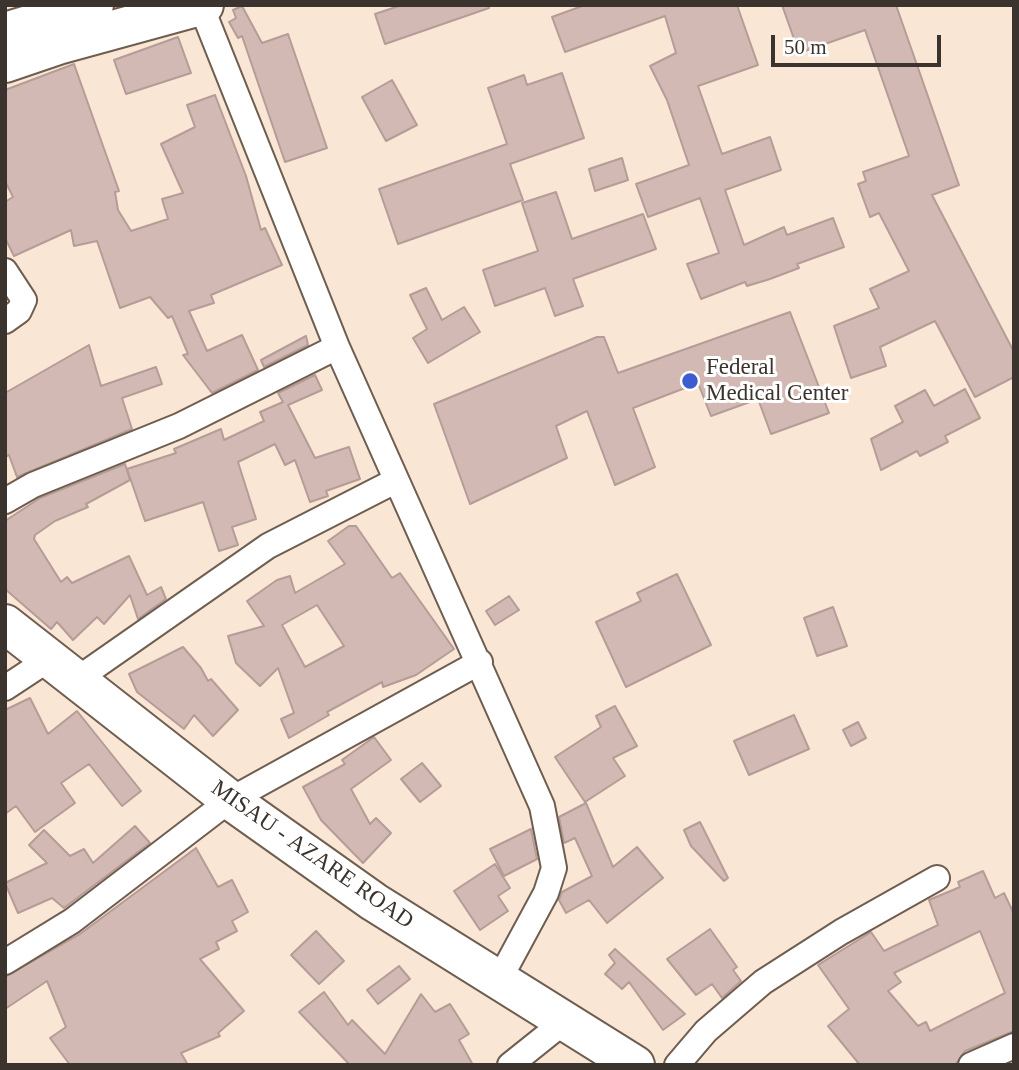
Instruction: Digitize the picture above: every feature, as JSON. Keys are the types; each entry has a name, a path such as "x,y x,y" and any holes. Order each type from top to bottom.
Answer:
{"main road":[{"path":"5,32 94,5"},
{"path":"5,63 58,45 202,6"},
{"name":"MISAU - AZARE ROAD","path":"5,624 230,800 374,902 635,1065"}],"street":[{"path":"202,6 337,347 395,481 480,662 542,806 554,868 546,893 499,980"},
{"path":"5,271 24,300 19,311 5,321"},
{"path":"5,501 33,485 179,426 337,347"},
{"path":"5,688 62,669 268,546 395,481"},
{"path":"5,962 72,921 230,800 480,662"},
{"path":"677,1065 706,1031 763,982 841,932 937,878"},
{"path":"510,1065 565,1021"},
{"path":"971,1065 1014,1046"}],"building":[{"path":"402,5 489,5 489,8 385,44 375,14"},
{"path":"585,5 737,5 758,65 698,86 722,154 770,137 781,170 725,190 744,245 784,227 787,235 833,218 844,247 797,264 799,268 770,279 747,286 745,282 701,299 687,264 719,253 700,198 648,217 636,184 689,165 667,100 650,66 676,53 665,16 565,52 552,17"},
{"path":"782,5 896,5 959,185 932,195 1014,352 1014,377 975,397 935,321 880,347 886,366 851,378 834,326 879,308 870,289 909,271 879,213 870,217 858,184 866,181 863,172 909,156 865,30 799,53"},
{"path":"242,6 262,43 288,34 327,148 285,162 242,36 238,38 229,22 236,18 233,10"},
{"path":"178,37 191,73 126,94 114,60"},
{"path":"74,64 119,191 115,192 118,210 131,231 168,219 162,199 183,193 161,144 195,127 187,105 215,95 246,176 261,230 265,228 282,265 211,295 214,303 189,311 207,351 242,335 258,370 212,393 183,355 188,354 172,316 168,318 150,297 120,308 97,241 74,246 71,230 14,256 5,238 5,202 13,197 5,181 5,90"},
{"path":"562,73 584,138 510,164 523,200 398,244 379,189 507,144 488,88 524,75 527,85"},
{"path":"392,80 417,125 386,141 362,97"},
{"path":"622,158 628,180 595,191 589,169"},
{"path":"556,192 572,239 643,214 656,249 573,279 583,306 555,316 545,288 495,306 483,270 538,251 522,203"},
{"path":"426,288 442,320 464,307 480,332 428,363 413,338 427,329 410,295"},
{"path":"790,312 829,413 771,434 758,399 711,416 698,383 633,408 655,467 615,485 587,411 556,426 567,458 470,504 434,404 597,337 604,337 618,373"},
{"path":"306,336 308,345 264,367 261,360"},
{"path":"89,345 101,386 156,367 162,384 122,398 132,429 17,477 9,455 5,457 5,393"},
{"path":"315,375 322,390 288,405 315,458 349,447 360,479 326,491 328,496 310,502 295,460 285,465 275,444 238,462 256,519 232,527 238,545 219,551 203,502 145,521 127,469 176,453 174,449 221,429 224,440 264,421 260,412 283,402 278,393"},
{"path":"965,389 980,418 945,436 948,442 920,456 917,451 881,470 871,439 903,422 895,406 925,390 934,406"},
{"path":"125,464 130,480 86,504 88,507 55,521 35,535 34,539 61,582 67,577 72,583 129,556 147,595 161,587 166,599 138,619 130,595 104,624 97,617 73,640 57,622 51,629 5,589 5,521 40,498"},
{"path":"349,526 356,526 392,578 400,573 454,649 416,675 383,687 382,682 327,712 329,715 289,738 281,719 294,713 278,668 260,686 236,663 228,636 264,626 247,601 277,580 290,576 295,593 345,564 328,541","holes":["317,605 344,646 305,667 282,625"]},
{"path":"677,574 711,645 626,687 596,622 641,601 637,593"},
{"path":"509,596 519,610 495,625 486,611"},
{"path":"833,607 847,646 817,656 804,618"},
{"path":"183,647 208,681 211,679 238,710 213,736 194,715 184,729 137,692 129,674"},
{"path":"30,698 48,734 77,711 141,791 122,806 89,764 61,783 75,803 35,832 16,806 5,814 5,710"},
{"path":"615,706 637,746 613,758 625,776 585,802 555,757 601,727 596,716"},
{"path":"794,715 809,749 749,775 734,741"},
{"path":"858,722 866,738 851,746 843,730"},
{"path":"374,737 391,760 351,789 370,824 376,818 391,833 363,863 321,820 303,787 345,764 342,760"},
{"path":"422,763 441,786 420,802 401,779"},
{"path":"586,803 613,867 637,847 663,878 607,923 589,900 566,913 559,900 562,892 592,876 575,838 564,843 559,817"},
{"path":"700,822 728,878 724,881 691,846 684,830"},
{"path":"135,826 150,843 64,908 52,898 18,913 5,883 47,863 29,845 44,830 70,856 84,849 93,863"},
{"path":"531,829 537,859 504,876 490,849"},
{"path":"196,848 218,887 232,880 248,912 232,921 237,931 216,942 219,949 200,959 244,1011 218,1033 220,1036 181,1053 188,1065 70,1065 50,1038 66,1027 47,981 5,1009 5,977 80,934"},
{"path":"495,864 510,888 498,896 508,911 480,930 454,891"},
{"path":"983,871 995,898 1004,893 1014,914 1014,1031 965,1051 955,1065 860,1065 828,1026 849,1009 818,965 871,932 884,951 938,925 929,900 960,887 958,882","holes":["980,931 1005,993 930,1031 926,1022 918,1026 888,991 901,982 894,973"]},
{"path":"710,929 737,967 733,970 741,981 722,998 712,984 696,995 667,959"},
{"path":"316,931 344,961 319,984 291,955"},
{"path":"615,949 685,1014 663,1030 629,982 622,989 605,974 615,963 609,955"},
{"path":"399,966 410,979 378,1004 367,990"},
{"path":"324,992 348,1025 352,1020 385,1054 421,994 435,1012 450,1004 469,1034 459,1040 473,1065 350,1065 299,1012"}],"place":[{"name":"Federal Medical Center","path":"690,381"}]}
